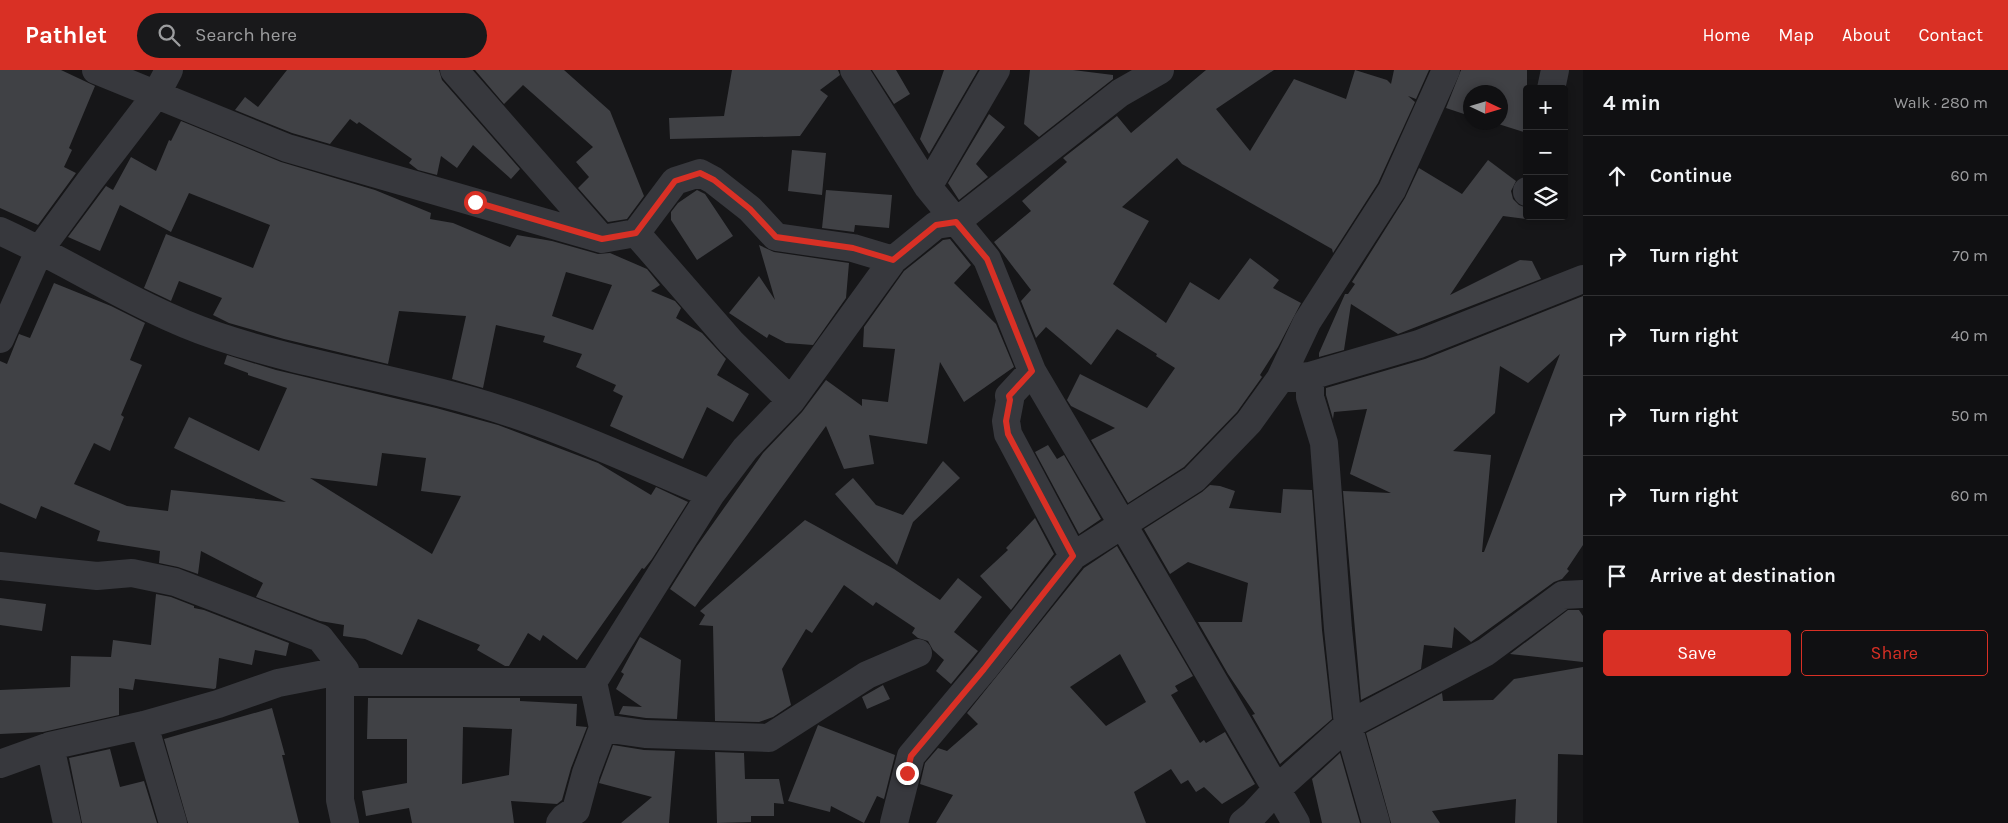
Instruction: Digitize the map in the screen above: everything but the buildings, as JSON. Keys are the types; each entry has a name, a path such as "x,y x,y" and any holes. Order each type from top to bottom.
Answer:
{"street":[{"path":"96,70 287,148 602,239 636,233 675,181 700,173 714,180 750,209 776,237 853,248 893,260"},
{"path":"0,339 40,249 156,95 170,70"},
{"path":"454,70 602,239"},
{"path":"854,70 928,187 987,259 1032,371 1296,823"},
{"path":"928,187 996,70"},
{"path":"560,823 576,810 586,773 603,728 593,682 710,494 745,449 791,401 893,260 936,225 956,222 1120,94 1160,70"},
{"path":"894,823 911,756 984,669 1073,556 1124,526 1194,479 1249,422 1280,379 1306,322 1392,190 1446,70"},
{"path":"1552,85 1555,70"},
{"path":"0,231 40,249 157,313 217,336 340,370 471,400 526,417 710,494"},
{"path":"636,233 731,342 791,401"},
{"path":"1280,379 1310,376 1419,344 1583,279"},
{"path":"1032,371 1009,396 1006,421 1008,434 1073,556"},
{"path":"1310,376 1310,397 1324,443 1338,629 1348,725 1376,823"},
{"path":"0,566 97,576 132,573 175,582 320,638 342,676 340,800 345,823"},
{"path":"1243,823 1348,725 1486,652 1562,595 1583,594"},
{"path":"603,728 645,734 768,738 868,676 918,653"},
{"path":"0,764 50,746 218,704 278,683 342,676 593,682"},
{"path":"144,724 173,823"},
{"path":"50,746 67,823"}],"route":[{"path":"475,202 602,239 636,233 675,181 700,173 714,180 750,209 776,237 853,248 893,260 936,225 956,222 987,259 1032,371 1009,396 1006,421 1008,434 1051,519 1073,556 984,669 911,756 907,773"}]}
